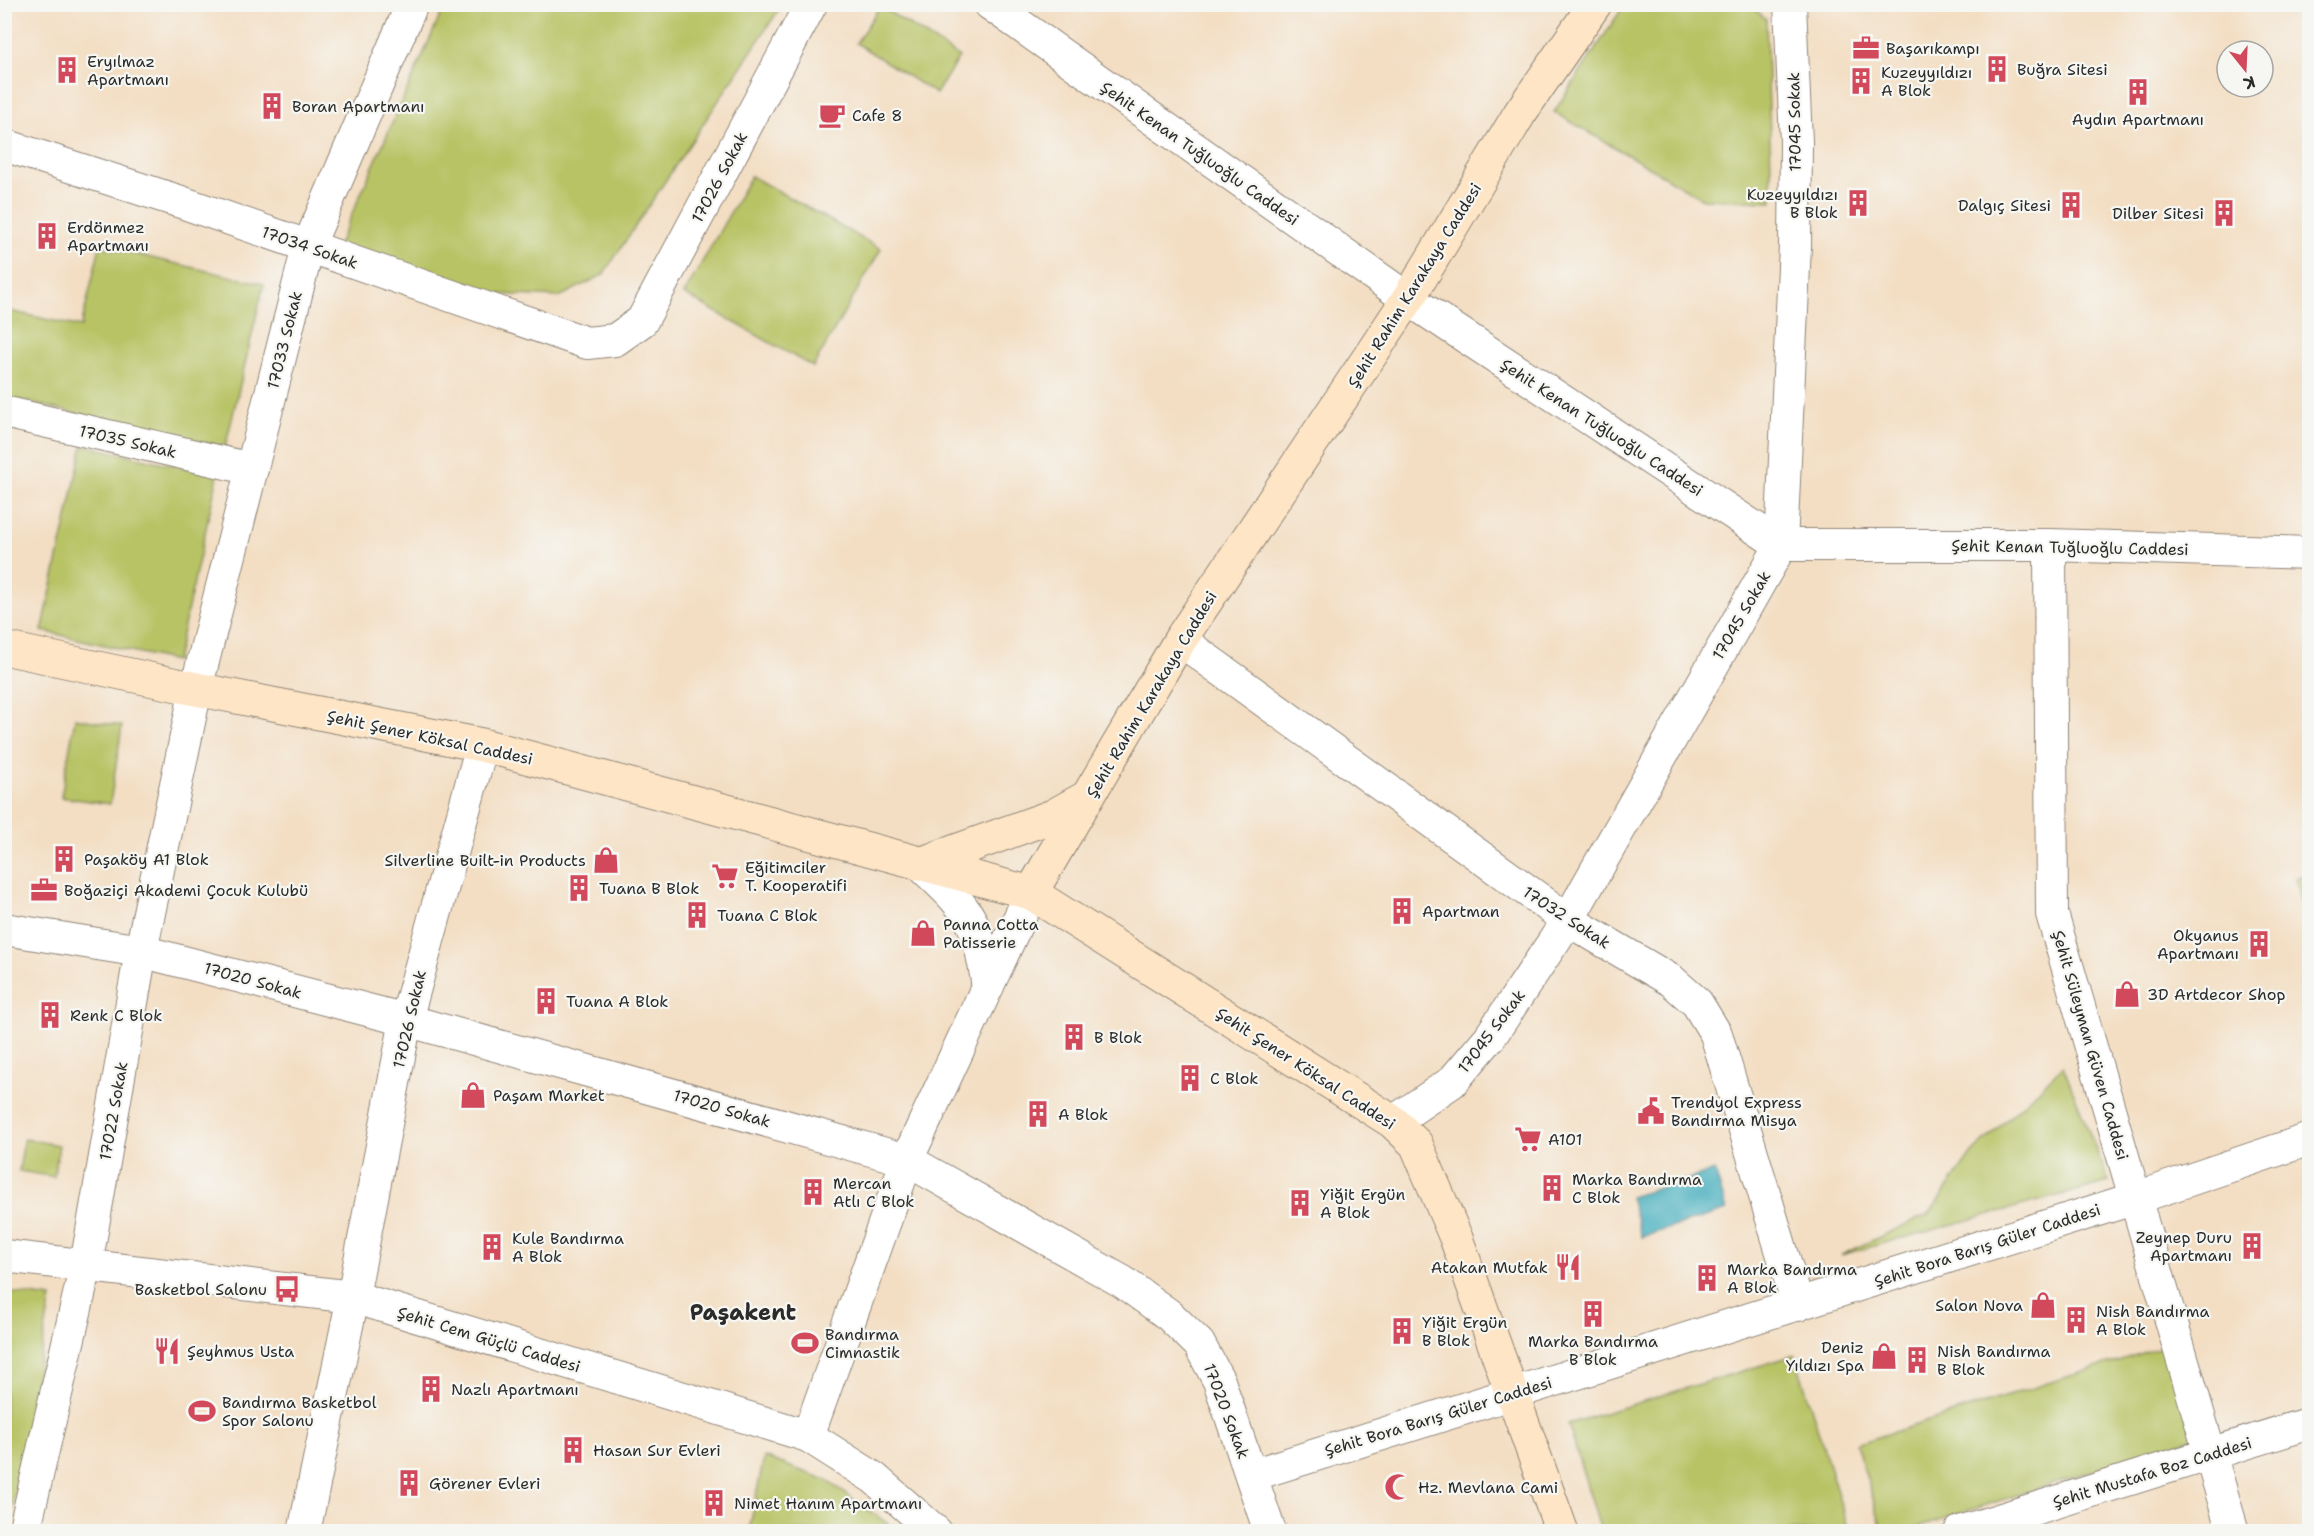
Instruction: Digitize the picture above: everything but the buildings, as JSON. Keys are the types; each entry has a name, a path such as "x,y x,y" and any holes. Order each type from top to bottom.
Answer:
{"main road":[{"name":"Şehit Rahim Karakaya Caddesi","path":"1031,893 1180,640 1408,299 1520,113 1595,4"},
{"name":"Şehit Şener Köksal Caddesi","path":"4,648 195,689 482,745 1031,893 1393,1122 1416,1144 1456,1238 1562,1532"},
{"path":"920,864 1043,820 1088,797"}],"street":[{"name":"17033 Sokak","path":"195,689 308,247 412,4"},
{"name":"17026 Sokak","path":"615,340 642,321 811,4"},
{"name":"Şehit Kenan Tuğluoğlu Caddesi","path":"990,4 1408,299 1781,545 2050,545 2310,553"},
{"name":"17045 Sokak","path":"1393,1122 1452,1082 1490,1037 1568,920 1781,545 1794,245 1796,142 1790,4"},
{"name":"17034 Sokak","path":"4,145 181,202 587,343 615,340"},
{"name":"17035 Sokak","path":"4,412 252,469"},
{"name":"Şehit Süleyman Güven Caddesi","path":"2050,545 2052,914 2233,1532"},
{"name":"17032 Sokak","path":"1180,640 1568,920 1672,981 1697,1003 1708,1018 1716,1035 1798,1305"},
{"name":"17022 Sokak","path":"24,1532 86,1265 141,951 195,689"},
{"name":"17026 Sokak","path":"304,1532 353,1297 406,1020 482,745"},
{"name":"Şehit Şener Köksal Caddesi","path":"920,864 956,900 974,926 981,946 988,986"},
{"name":"Şehit Rahim Karakaya Caddesi","path":"808,1436 907,1160 1031,893"},
{"name":"17020 Sokak","path":"4,929 141,951 406,1020 907,1160 1123,1282 1169,1315 1199,1344 1220,1381 1270,1532"},
{"name":"Şehit Bora Barış Güler Caddesi","path":"1252,1474 2136,1198 2310,1139"},
{"name":"Şehit Cem Güçlü Caddesi","path":"4,1256 353,1297 808,1436 874,1478 936,1532"},
{"name":"Şehit Mustafa Boz Caddesi","path":"1959,1532 2310,1424"}],"green space":[{"path":"1625,4 1750,5 1766,19 1772,201 1703,199 1554,112"},
{"path":"445,5 782,5 603,275 559,297 495,294 334,254"},
{"path":"880,6 959,57 936,94 856,43"},
{"path":"751,176 881,249 813,367 684,294"},
{"path":"100,246 264,284 225,448 5,397 5,310 81,327"},
{"path":"83,445 218,475 176,661 42,631"},
{"path":"75,718 122,726 110,804 61,797"},
{"path":"2310,873 2309,928 2295,878"},
{"path":"2063,1066 2109,1182 1841,1255 1929,1214 1972,1153"},
{"path":"24,1139 59,1145 54,1177 19,1171"},
{"path":"5,1292 51,1298 8,1532 4,1531"},
{"path":"2165,1346 2195,1438 1902,1532 1883,1531 1856,1444"},
{"path":"1795,1355 1849,1531 1601,1531 1568,1424"},
{"path":"764,1457 826,1480 898,1531 749,1531"}],"water":[{"path":"1715,1171 1727,1210 1642,1237 1630,1197"}],"place":[{"name":"Başarıkampı","path":"1866,48"},
{"name":"Buğra Sitesi","path":"1997,69"},
{"name":"Eryılmaz Apartmanı","path":"67,70"},
{"name":"Kuzeyyıldızı A Blok","path":"1861,81"},
{"name":"Aydın Apartmanı","path":"2138,92"},
{"name":"Boran Apartmanı","path":"272,106"},
{"name":"Cafe 8","path":"832,115"},
{"name":"Kuzeyyıldızı B Blok","path":"1858,203"},
{"name":"Dalgıç Sitesi","path":"2071,205"},
{"name":"Dilber Sitesi","path":"2224,213"},
{"name":"Erdönmez Apartmanı","path":"47,236"},
{"name":"Paşaköy A1 Blok","path":"64,859"},
{"name":"Silverline Built-in Products","path":"606,860"},
{"name":"Eğitimciler T. Kooperatifi","path":"725,876"},
{"name":"Tuana B Blok","path":"579,888"},
{"name":"Boğaziçi Akademi Çocuk Kulubü","path":"44,890"},
{"name":"Apartman","path":"1402,911"},
{"name":"Tuana C Blok","path":"697,915"},
{"name":"Panna Cotta Patisserie","path":"923,933"},
{"name":"Okyanus Apartmanı","path":"2259,944"},
{"name":"3D Artdecor Shop","path":"2127,994"},
{"name":"Tuana A Blok","path":"546,1001"},
{"name":"Renk C Blok","path":"50,1015"},
{"name":"B Blok","path":"1074,1037"},
{"name":"C Blok","path":"1190,1078"},
{"name":"Paşam Market","path":"473,1095"},
{"name":"Trendyol Express Bandırma Misya","path":"1651,1111"},
{"name":"A Blok","path":"1038,1114"},
{"name":"A101","path":"1528,1139"},
{"name":"Marka Bandırma C Blok","path":"1552,1188"},
{"name":"Mercan Atlı C Blok","path":"813,1192"},
{"name":"Yiğit Ergün A Blok","path":"1300,1203"},
{"name":"Zeynep Duru Apartmanı","path":"2252,1246"},
{"name":"Kule Bandırma A Blok","path":"492,1247"},
{"name":"Atakan Mutfak","path":"1568,1267"},
{"name":"Marka Bandırma A Blok","path":"1707,1278"},
{"name":"Basketbol Salonu","path":"287,1289"},
{"name":"Salon Nova","path":"2043,1305"},
{"name":"Marka Bandırma B Blok","path":"1593,1314"},
{"name":"Nish Bandırma A Blok","path":"2076,1320"},
{"name":"Yiğit Ergün B Blok","path":"1402,1331"},
{"name":"Bandırma Cimnastik","path":"805,1343"},
{"name":"Şeyhmus Usta","path":"167,1351"},
{"name":"Deniz Yıldızı Spa","path":"1884,1356"},
{"name":"Nish Bandırma B Blok","path":"1917,1360"},
{"name":"Nazlı Apartmanı","path":"431,1389"},
{"name":"Bandırma Basketbol Spor Salonu","path":"202,1411"},
{"name":"Hasan Sur Evleri","path":"573,1450"},
{"name":"Görener Evleri","path":"409,1483"},
{"name":"Hz. Mevlana Cami","path":"1398,1487"},
{"name":"Nimet Hanım Apartmanı","path":"714,1503"}],"district":[{"name":"Paşakent","path":"743,1312"}]}
